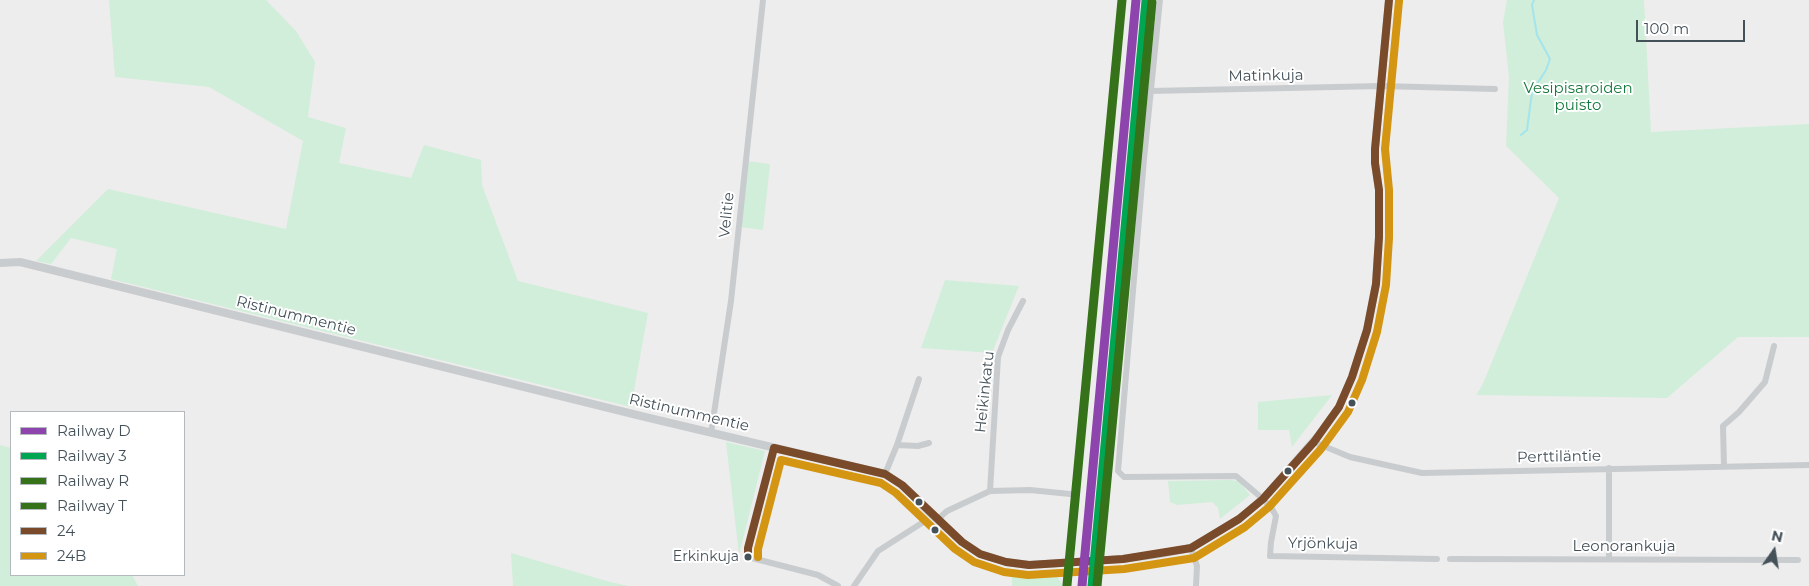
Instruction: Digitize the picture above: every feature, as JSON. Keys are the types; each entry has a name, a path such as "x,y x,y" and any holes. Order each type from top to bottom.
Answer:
{"street":[{"name":"Velitie","path":"711,433 731,301 763,0"},
{"path":"1160,0 1150,91 1118,471 1124,478 1236,476 1263,499"},
{"name":"Ristinummentie","path":"0,263 20,262 711,433 885,474 902,485 962,542 980,554 1006,562 1029,565 1123,559 1191,548 1239,519 1263,499 1314,442 1339,407 1352,377 1367,330 1376,284 1379,190 1374,163 1389,0"},
{"name":"Matinkuja","path":"1150,91 1381,86 1495,89"},
{"name":"Heikinkatu","path":"990,491 998,357 1008,330 1023,301"},
{"path":"1724,466 1723,426 1751,400 1765,382 1774,346"},
{"path":"885,474 897,445 919,379"},
{"name":"Perttiläntie","path":"1314,442 1350,457 1422,473 1809,465"},
{"path":"897,445 918,446 929,443"},
{"path":"774,448 748,548 748,557 818,575 838,586"},
{"path":"1609,468 1609,559"},
{"path":"937,520 947,511 990,491 1030,490 1070,494"},
{"name":"Yrjönkuja","path":"1263,499 1276,516 1270,556 1437,559"},
{"path":"854,586 878,551 925,521"},
{"path":"1191,548 1197,566 1196,586"},
{"name":"Leonorankuja","path":"1450,559 1798,560"}],"green space":[{"path":"109,0 266,0 296,31 315,62 308,117 346,128 339,163 411,178 424,145 481,160 482,185 518,281 648,313 631,407 111,279 117,249 71,238 51,264 36,261 108,189 286,229 303,141 209,87 115,77"},
{"name":"Vesipisaroiden puisto","path":"1507,0 1644,0 1651,132 1809,124 1809,337 1738,337 1667,398 1476,395 1482,386 1559,198 1506,146 1509,77 1503,22"},
{"path":"747,161 770,164 763,230 740,227"},
{"path":"945,280 1019,286 992,353 921,348"},
{"path":"1332,395 1292,447 1289,430 1258,430 1258,402"},
{"path":"726,442 765,451 739,555"},
{"path":"0,445 10,448 10,576 133,576 138,586 0,586"},
{"path":"1168,481 1239,481 1250,495 1220,519 1218,508 1212,502 1177,505 1170,502"},
{"path":"511,553 610,582 628,586 513,586"},
{"path":"1012,573 1057,576 1063,586 1012,586"}],"waterway":[{"path":"1136,132 1139,123 1151,0"},
{"path":"1521,135 1527,130 1532,92 1546,70 1550,59 1537,35 1532,5 1534,0"}],"rail line":[{"name":"R","path":"1067,585 1122,0"},
{"name":"D","path":"1082,586 1136,0"},
{"name":"3","path":"1092,586 1146,1"},
{"name":"T","path":"1097,586 1152,2"}],"transit line":[{"name":"24","path":"748,557 748,548 774,448 885,474 902,485 962,542 980,554 1006,562 1029,565 1123,559 1191,548 1239,519 1263,499 1314,442 1339,407 1352,377 1367,330 1376,284 1379,190 1375,149 1389,0"},
{"name":"24B","path":"758,557 758,549 781,460 881,483 896,493 955,549 974,562 1004,572 1028,575 1124,569 1194,558 1245,527 1269,507 1321,449 1348,412 1362,380 1377,332 1386,285 1389,238 1389,190 1385,149 1399,1"}],"place":[{"name":"Erkinkuja","path":"748,557"}]}
